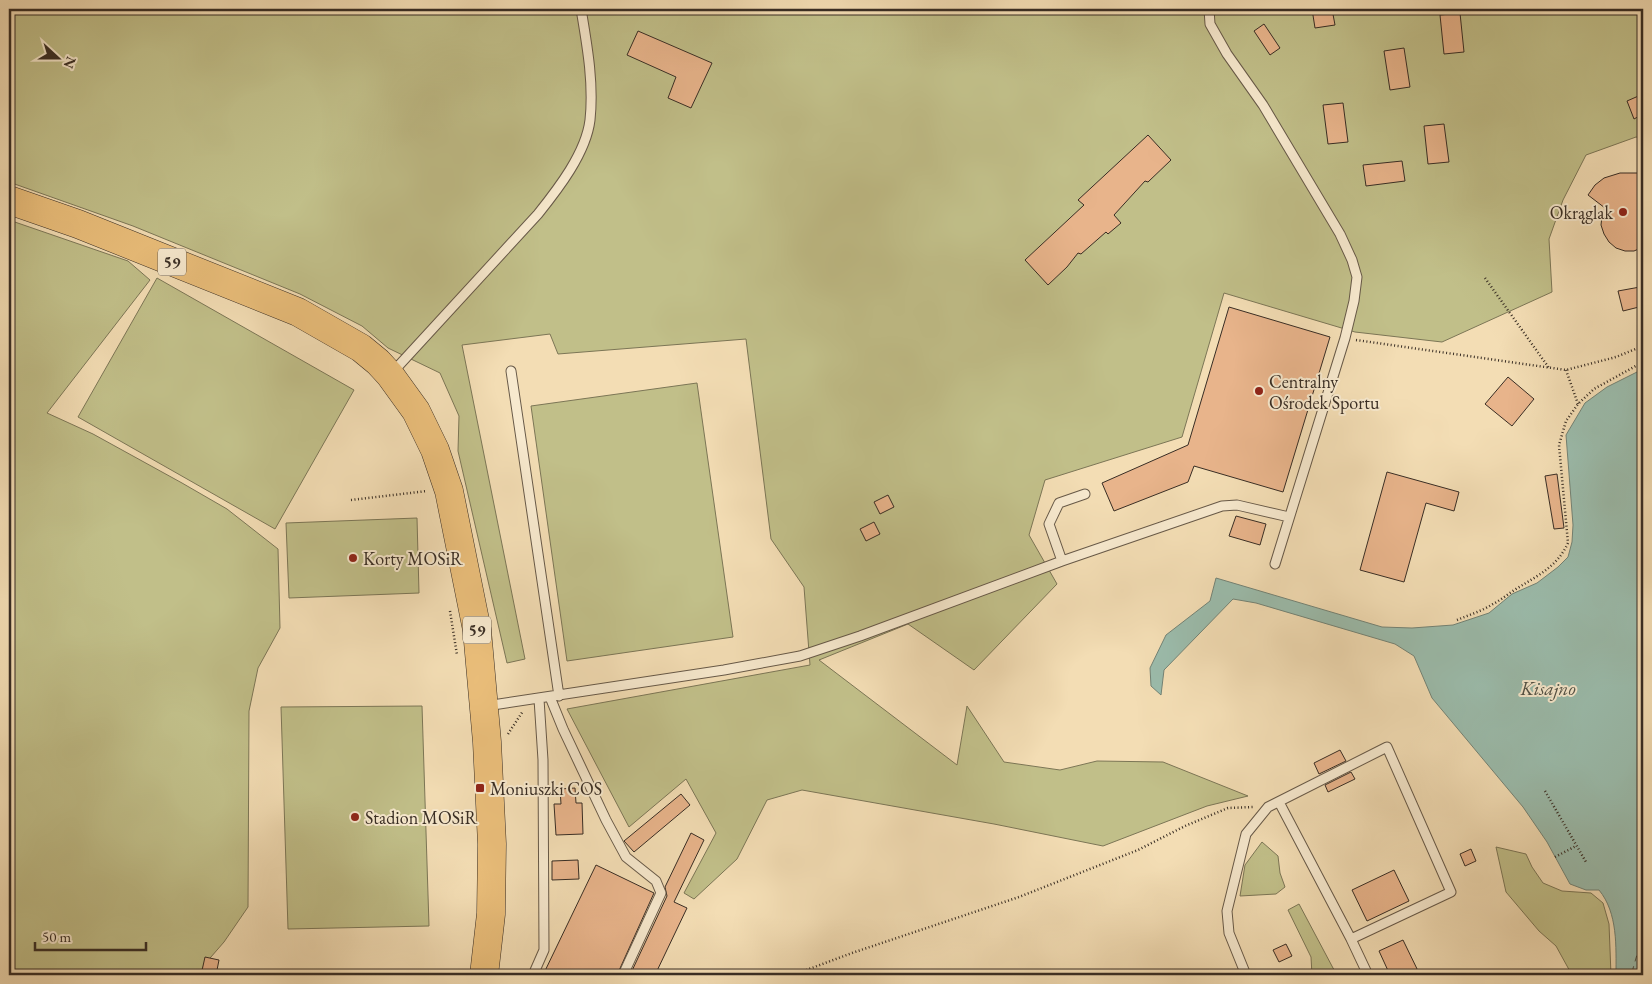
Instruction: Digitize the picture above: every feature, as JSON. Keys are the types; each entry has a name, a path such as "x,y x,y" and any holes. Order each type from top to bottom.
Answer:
{"main road":[{"name":"59","path":"9,200 78,224 298,312 361,348 378,362 390,375 416,411 435,450 432,491 477,630 487,742 492,844 491,914 484,975"}],"lane":[{"path":"390,375 538,214 560,187 574,162 590,122 590,70 581,9"},
{"path":"1209,9 1210,24 1227,54 1263,105 1340,234 1352,260 1357,277 1354,301 1345,338 1275,564"},
{"path":"511,371 555,696 562,729 606,820 626,856 656,881 661,894 623,975"},
{"path":"1062,561 1049,524 1059,503 1085,494"},
{"path":"484,706 540,703 555,696 724,670 800,656 860,636 1062,561 1222,506 1237,506 1289,517"},
{"path":"533,975 544,950 543,760 540,703"},
{"path":"1246,975 1229,933 1227,911 1246,834 1268,807 1387,747 1451,892 1351,939"},
{"path":"1279,802 1368,975"}],"path":[{"path":"1485,278 1549,368"},
{"path":"1345,338 1566,370 1616,357 1643,346"},
{"path":"1457,620 1492,605 1535,578 1549,569 1564,552 1568,543 1559,445 1566,421 1578,404 1594,389 1643,362"},
{"path":"1566,370 1578,404"},
{"path":"351,500 432,491"},
{"path":"449,603 457,658"},
{"path":"504,740 523,710 540,703"},
{"path":"1546,791 1586,862"},
{"path":"793,975 852,953 1019,897 1138,850 1185,826 1228,808 1268,807"},
{"path":"1555,857 1576,846"}],"shaded area":[{"path":"9,9 1643,9 1643,138 1636,137 1586,155 1563,200 1549,239 1552,292 1442,342 1355,332 1224,293 1182,437 1045,480 1029,535 1057,584 974,670 908,624 819,660 957,765 967,706 1004,762 1060,770 1097,761 1163,762 1248,796 1207,806 1103,846 994,824 802,790 767,800 737,859 694,899 684,893 716,833 686,779 629,827 567,709 810,665 804,587 771,539 746,339 558,354 550,334 462,345 525,659 507,663 458,451 459,416 440,373 388,348 362,326 300,294 133,226 9,182"},
{"path":"9,220 128,261 150,280 47,413 93,434 227,509 278,549 280,628 258,668 249,711 248,907 224,942 204,965 199,975 9,975"},
{"path":"157,278 354,390 275,529 78,417"},
{"path":"697,383 733,637 567,661 531,406"},
{"name":"Korty MOSiR","path":"417,518 419,593 289,598 286,523"},
{"name":"Stadion MOSiR","path":"422,706 429,926 288,929 281,707"},
{"path":"1262,842 1278,856 1280,873 1285,887 1276,894 1240,896 1245,865"},
{"path":"1496,847 1526,854 1543,883 1562,891 1591,893 1603,903 1609,924 1611,975 1572,975 1556,946 1539,931 1506,892"},
{"path":"1299,904 1338,975 1312,975 1311,957 1288,910"}],"water":[{"name":"Kisajno","path":"1643,369 1643,975 1616,975 1615,931 1610,909 1605,899 1599,890 1586,890 1570,884 1547,842 1523,807 1432,698 1414,656 1395,644 1256,603 1233,599 1164,670 1161,695 1151,686 1150,668 1166,635 1210,601 1216,578 1382,627 1412,628 1453,625 1489,613 1512,594 1537,583 1568,557 1572,542 1573,525 1566,435 1585,403 1607,387"}],"building":[{"path":"1312,9 1332,9 1335,25 1315,28"},
{"path":"1460,13 1464,52 1444,54 1440,15"},
{"path":"1264,24 1280,48 1270,55 1254,31"},
{"path":"638,31 712,63 691,108 668,98 676,77 627,55"},
{"path":"1404,48 1410,87 1390,90 1384,51"},
{"path":"1643,94 1643,114 1634,119 1627,101"},
{"path":"1343,103 1348,142 1328,144 1323,105"},
{"path":"1444,124 1449,162 1428,164 1424,126"},
{"path":"1148,135 1171,160 1148,182 1145,181 1114,215 1121,223 1108,234 1106,232 1081,254 1078,253 1067,267 1048,285 1025,260 1084,205 1078,200"},
{"path":"1402,161 1405,181 1366,186 1363,165"},
{"name":"Okrąglak","path":"1620,173 1638,173 1643,176 1643,247 1634,251 1616,248 1609,242 1601,225 1605,208 1588,195 1595,185 1604,178"},
{"path":"1640,287 1643,306 1623,311 1618,291"},
{"name":"Centralny Ośrodek Sportu","path":"1229,307 1330,337 1283,492 1194,466 1188,482 1114,511 1102,483 1188,445"},
{"path":"1508,377 1534,399 1512,426 1485,404"},
{"path":"1387,472 1459,492 1454,511 1426,503 1404,582 1360,570"},
{"path":"1557,474 1564,528 1554,529 1545,476"},
{"path":"888,495 894,507 880,514 874,502"},
{"path":"1236,516 1266,524 1260,545 1229,536"},
{"path":"874,522 880,534 866,541 860,529"},
{"path":"1340,750 1346,761 1319,774 1314,763"},
{"path":"1351,772 1355,779 1328,792 1325,785"},
{"path":"575,788 576,803 582,803 583,834 556,835 554,804 561,804 560,789"},
{"path":"681,794 690,805 634,852 624,841"},
{"path":"691,833 704,840 674,902 687,908 655,975 630,975 667,896 665,887"},
{"path":"1471,849 1476,861 1465,866 1460,854"},
{"path":"578,860 579,879 552,880 552,861"},
{"path":"596,865 654,893 617,975 543,975"},
{"path":"1394,870 1409,901 1367,921 1352,890"},
{"path":"1403,940 1420,975 1390,975 1379,951"},
{"path":"1286,944 1292,956 1279,962 1273,950"},
{"path":"205,957 219,960 216,975 201,975"}],"ferry route":[{"path":"1632,972 1643,934"}],"place":[{"name":"Okrąglak","path":"1623,212"},
{"name":"Centralny Ośrodek Sportu","path":"1259,391"},
{"name":"Korty MOSiR","path":"353,558"},
{"name":"Moniuszki COS","path":"480,788"},
{"name":"Stadion MOSiR","path":"355,817"}]}
